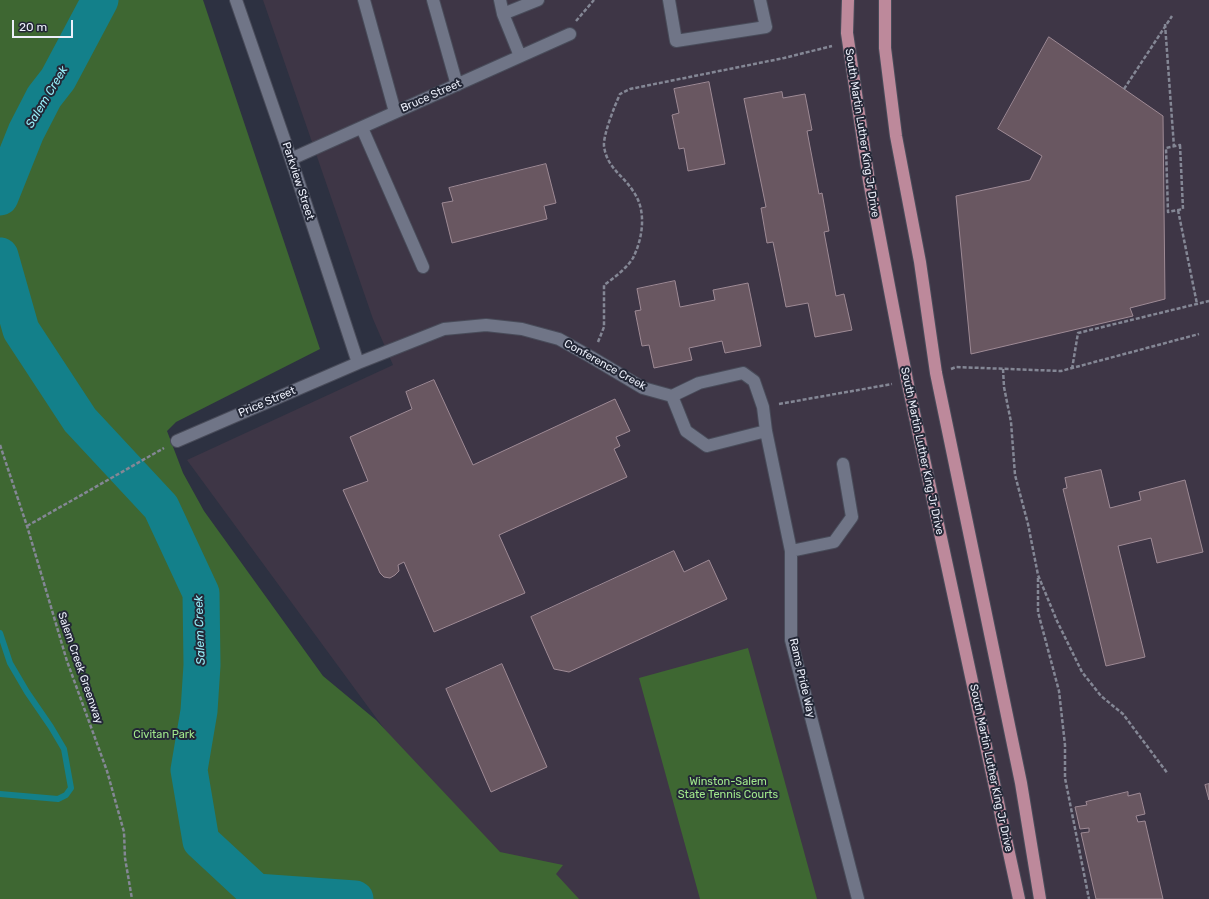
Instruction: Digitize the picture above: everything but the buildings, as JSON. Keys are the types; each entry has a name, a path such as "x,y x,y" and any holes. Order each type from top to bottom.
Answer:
{"main road":[{"name":"South Martin Luther King Jr Drive","path":"848,0 848,46 868,181 907,380 1018,899"},
{"path":"885,0 885,48 896,136 920,262 936,373 1021,783 1040,899"}],"street":[{"name":"Parkview Street","path":"236,0 291,159 358,363"},
{"path":"364,0 395,112"},
{"path":"433,0 457,85"},
{"path":"500,0 503,14 520,56"},
{"path":"503,14 538,0"},
{"path":"669,0 676,40 766,27 760,0"},
{"name":"Bruce Street","path":"291,159 570,34"},
{"path":"362,128 424,267"},
{"name":"Conference Creek","path":"358,363 444,329 486,325 522,329 559,340 591,356 643,388 672,396"},
{"name":"Price Street","path":"177,441 358,363"},
{"path":"743,373 754,381 763,407 766,431 707,446 686,431 672,396 699,383 743,373"},
{"name":"Rams Pride Way","path":"766,431 791,551 791,640 858,899"},
{"path":"791,551 834,542 852,517 843,464"}],"path":[{"path":"570,34 576,21 594,0"},
{"path":"1124,89 1165,24 1172,16"},
{"path":"1165,24 1174,147"},
{"path":"591,356 604,327 604,285 614,278 632,259 641,232 642,210 634,192 608,163 604,145 612,113 620,94 630,89 784,58 832,46 848,46"},
{"path":"1180,145 1183,209 1168,212 1166,148 1174,147 1180,145"},
{"path":"1178,210 1197,304"},
{"path":"1072,369 1078,333 1209,301"},
{"path":"936,373 956,367 1061,372 1200,334"},
{"path":"1003,369 1004,387 1011,422 1015,475 1028,524 1038,576 1038,612 1059,691 1065,745 1065,778 1089,899"},
{"path":"763,407 891,385 907,380"},
{"path":"27,526 177,441"},
{"name":"Salem Creek Greenway","path":"0,445 27,526 67,661 107,771 119,811 124,832 125,858 132,899"},
{"path":"1038,576 1057,621 1082,672 1101,696 1123,714 1168,774"}],"shaded area":[{"path":"263,0 1209,0 1209,899 533,899 432,794 187,460 393,365 373,319"}],"green space":[{"name":"Civitan Park","path":"0,0 203,0 320,349 176,422 167,431 183,473 204,511 323,676 376,720 500,852 563,865 556,874 579,899 0,899"},
{"name":"Winston-Salem State Tennis Courts","path":"748,648 817,899 700,899 639,678"}],"waterway":[{"name":"Salem Creek","path":"0,197 26,132 44,97 58,79 100,0"},
{"name":"Salem Creek","path":"0,256 21,330 80,420 161,507 201,593 202,665 199,711 189,770 201,841 256,892 355,899"},
{"path":"0,633 10,663 64,749 71,788 66,795 58,799 0,794"}]}
